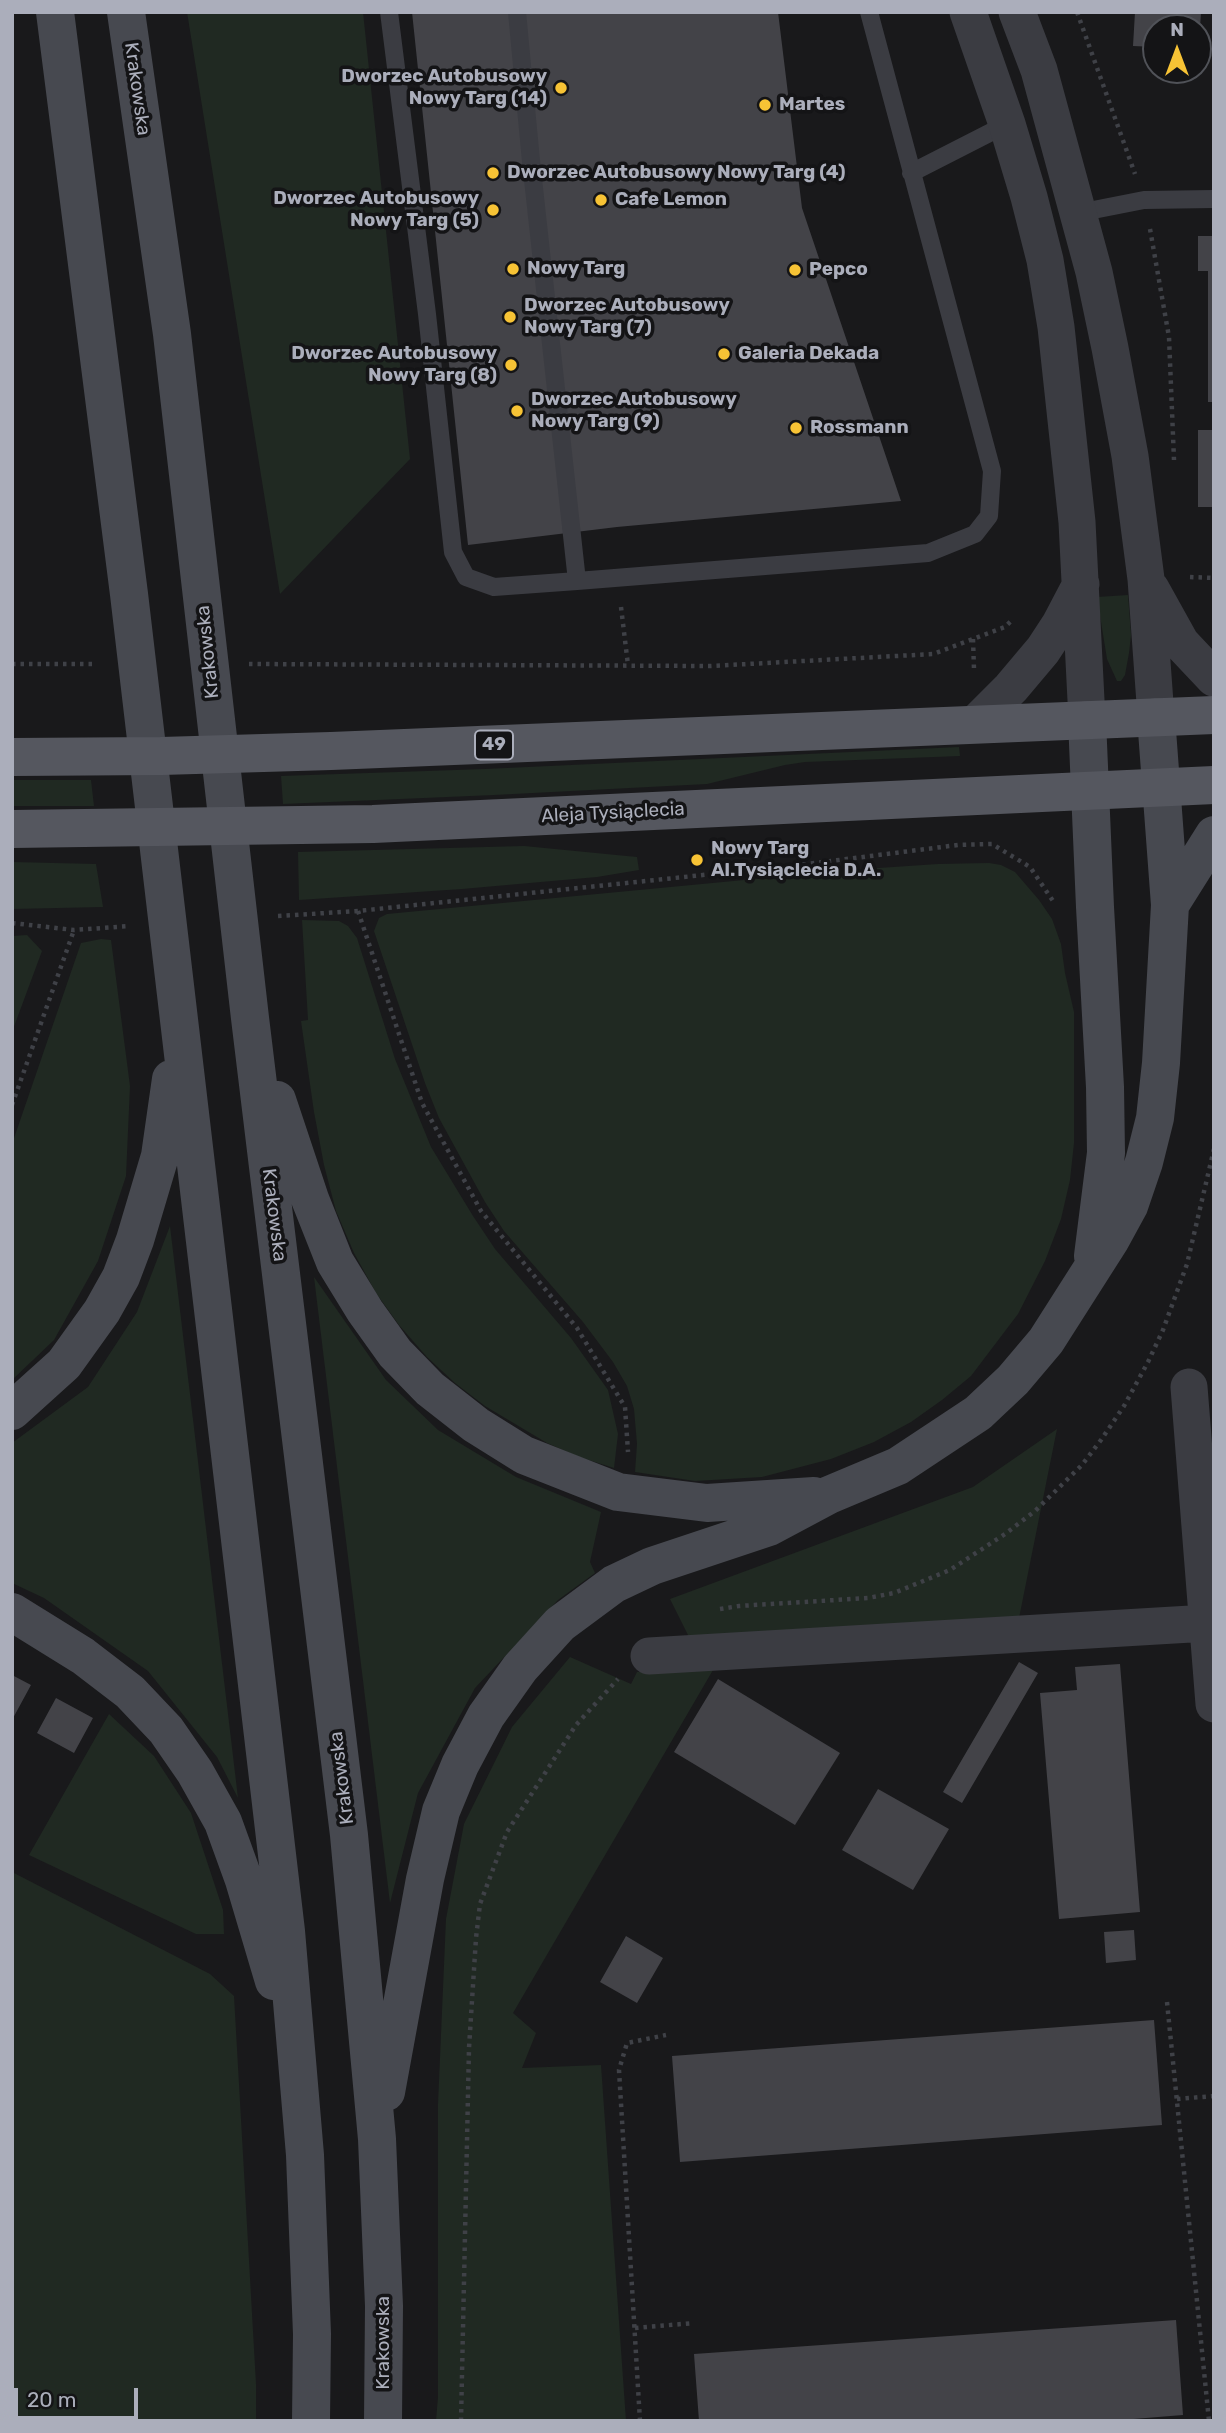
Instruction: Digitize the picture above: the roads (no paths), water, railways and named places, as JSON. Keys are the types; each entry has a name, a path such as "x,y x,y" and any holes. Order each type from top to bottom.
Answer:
{"main road":[{"path":"55,12 129,594 298,2056 310,2262 311,2421"},
{"name":"Krakowska","path":"126,12 172,334 250,1018 349,1835 377,2139 384,2306 383,2421"},
{"name":"49","path":"12,757 331,751 1214,715"},
{"path":"377,2139 425,1879 441,1811 460,1765 486,1716 520,1668 560,1624 614,1584 652,1566 769,1527 829,1495 898,1466 978,1413 1013,1380 1046,1341 1111,1240 1129,1206 1144,1162 1155,1118 1161,1063 1170,905 1156,717"},
{"path":"1087,720 1106,1153 1092,1268"},
{"name":"Aleja Tysiąclecia","path":"12,829 373,824 1214,785"},
{"path":"1170,905 1214,835"},
{"path":"250,1018 310,1199 335,1262 365,1311 396,1353 429,1389 524,1455 618,1492 707,1503 829,1495"},
{"path":"12,1411 64,1364 102,1311 121,1277 160,1156 178,1025"},
{"path":"12,1612 83,1656 130,1692 166,1730 195,1772 223,1822 244,1880 298,2056"}],"street":[{"path":"968,12 1007,124 1045,260 1056,327 1077,522 1087,720"},
{"path":"1017,12 1039,70 1094,272 1110,348 1129,456 1146,579 1156,717"},
{"path":"1146,579 1181,643 1214,678"},
{"path":"975,724 1011,688 1043,650 1081,583"},
{"path":"1189,1387 1214,1703"},
{"path":"645,1648 1210,1635"}],"lane":[{"path":"390,12 453,552 466,577 494,586 928,553 975,534 989,516 992,471 869,12"},
{"path":"517,12 577,581"},
{"path":"911,173 1007,124"},
{"path":"1078,213 1144,200 1214,199"}],"place":[{"name":"Dworzec Autobusowy Nowy Targ (14)","path":"561,88"},
{"name":"Martes","path":"765,105"},
{"name":"Dworzec Autobusowy Nowy Targ (4)","path":"493,173"},
{"name":"Cafe Lemon","path":"601,200"},
{"name":"Dworzec Autobusowy Nowy Targ (5)","path":"493,210"},
{"name":"Nowy Targ","path":"513,269"},
{"name":"Pepco","path":"795,270"},
{"name":"Dworzec Autobusowy Nowy Targ (7)","path":"510,317"},
{"name":"Galeria Dekada","path":"724,354"},
{"name":"Dworzec Autobusowy Nowy Targ (8)","path":"511,365"},
{"name":"Dworzec Autobusowy Nowy Targ (9)","path":"517,411"},
{"name":"Rossmann","path":"796,428"},
{"name":"Nowy Targ Al.Tysiąclecia D.A.","path":"697,860"}]}
